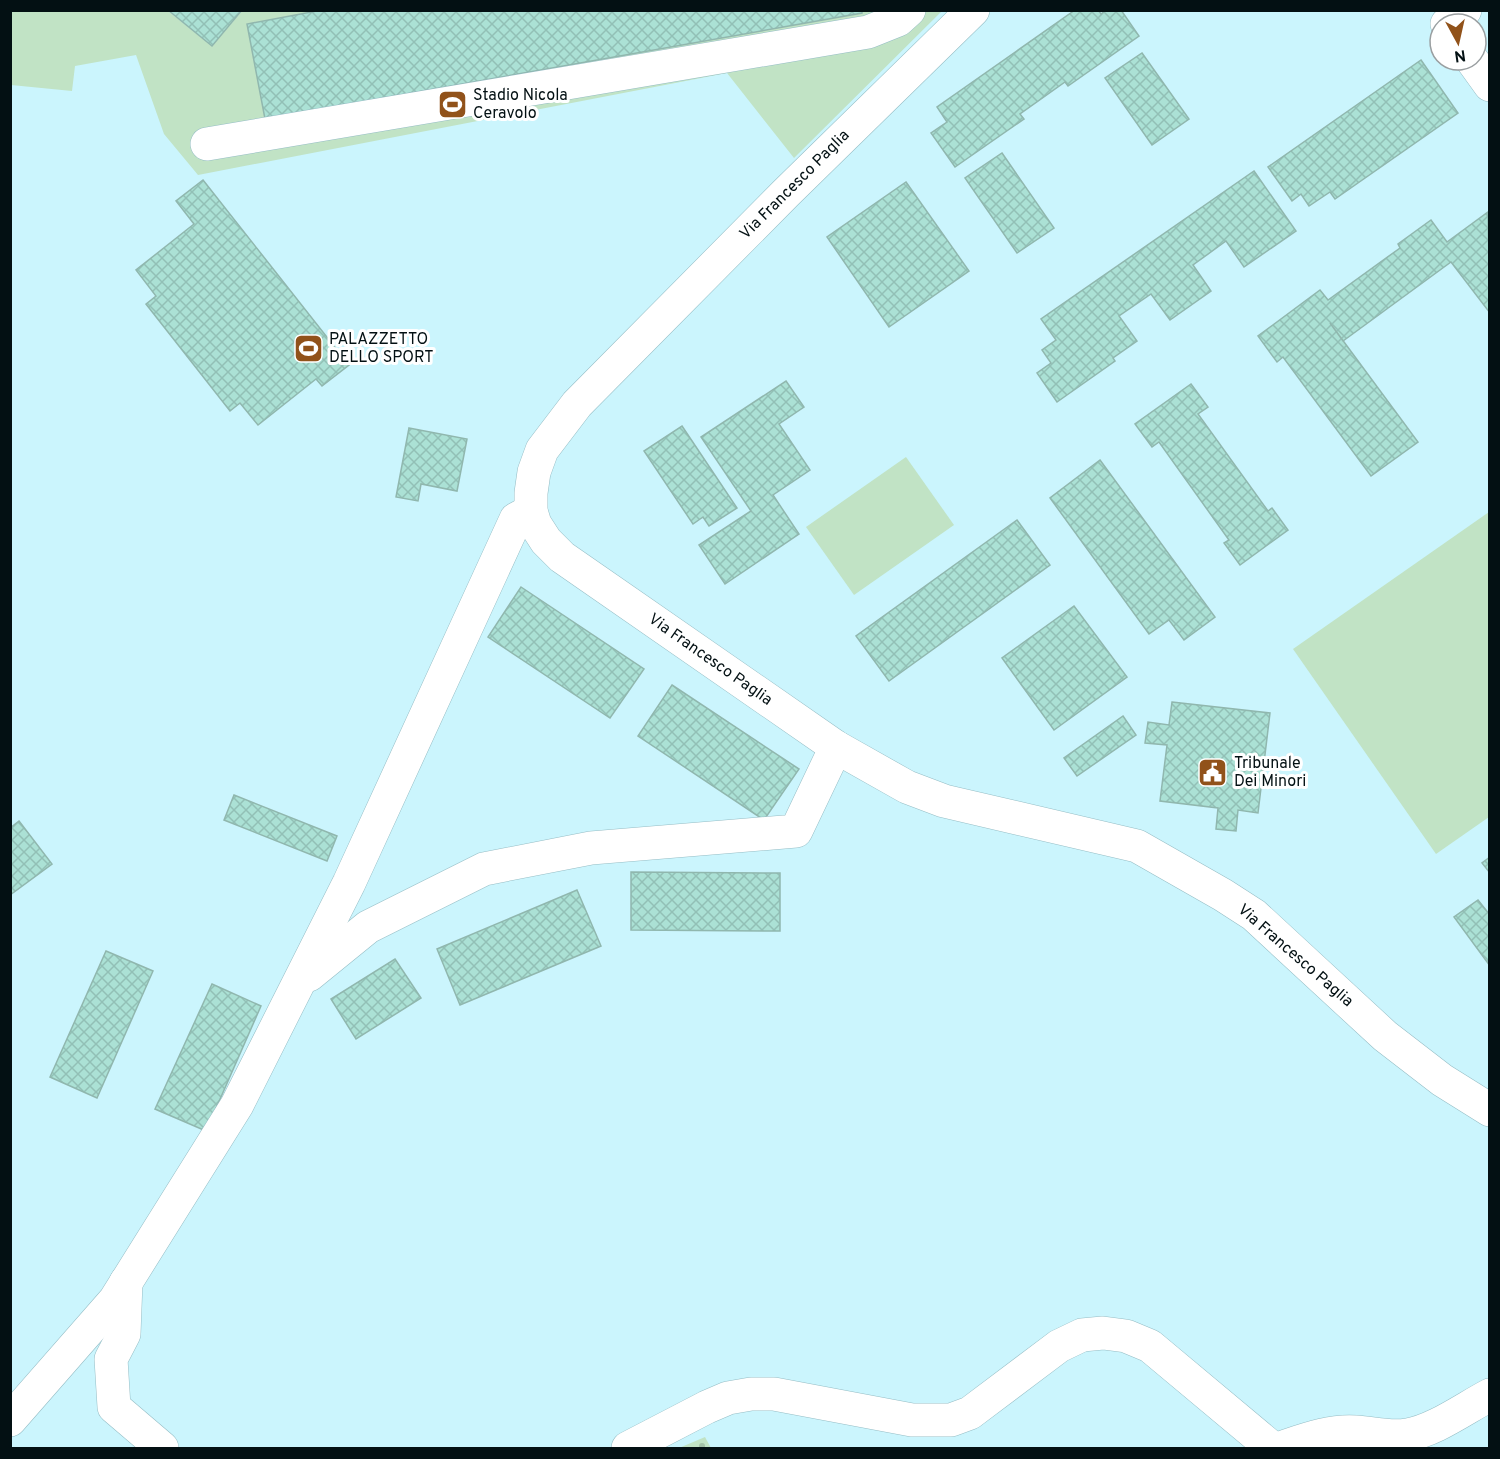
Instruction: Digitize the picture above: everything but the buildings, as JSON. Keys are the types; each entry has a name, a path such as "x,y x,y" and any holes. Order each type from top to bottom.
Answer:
{"street":[{"path":"207,144 868,32 898,20 909,10"},
{"name":"Via Francesco Paglia","path":"973,10 786,193 576,404 542,450 532,483 531,511 536,524 546,541 562,557 836,747 907,787 944,801 1137,846 1223,895 1254,915 1385,1036 1442,1080 1490,1110"},
{"path":"1481,72 1490,85"},
{"path":"10,1420 114,1300 237,1105 349,883 516,519 531,511"},
{"path":"298,984 368,927 484,869 591,848 796,831 836,747"},
{"path":"126,1282 124,1334 111,1359 114,1407 162,1449"},
{"path":"628,1449 707,1407 728,1398 751,1394 774,1394 912,1420 951,1420 970,1413 1059,1346 1082,1335 1103,1333 1126,1336 1150,1346 1272,1449"},
{"path":"1280,1449 1313,1437 1335,1433 1354,1432 1388,1437 1407,1435 1428,1428 1490,1395"}],"green space":[{"name":"Stadio Nicola Ceravolo","path":"10,11 168,11 212,46 242,11 322,11 247,24 265,119 862,13 862,11 942,11 794,158 727,73 198,175 164,134 136,55 75,66 72,91 11,85"},
{"path":"906,457 954,525 854,595 806,527"},
{"path":"1489,512 1489,817 1436,854 1293,649"},
{"path":"705,1437 711,1448 679,1448"}],"place":[{"name":"Stadio Nicola Ceravolo","path":"452,105"},
{"name":"PALAZZETTO DELLO SPORT","path":"308,349"},
{"name":"Tribunale Dei Minori","path":"1213,773"}]}
